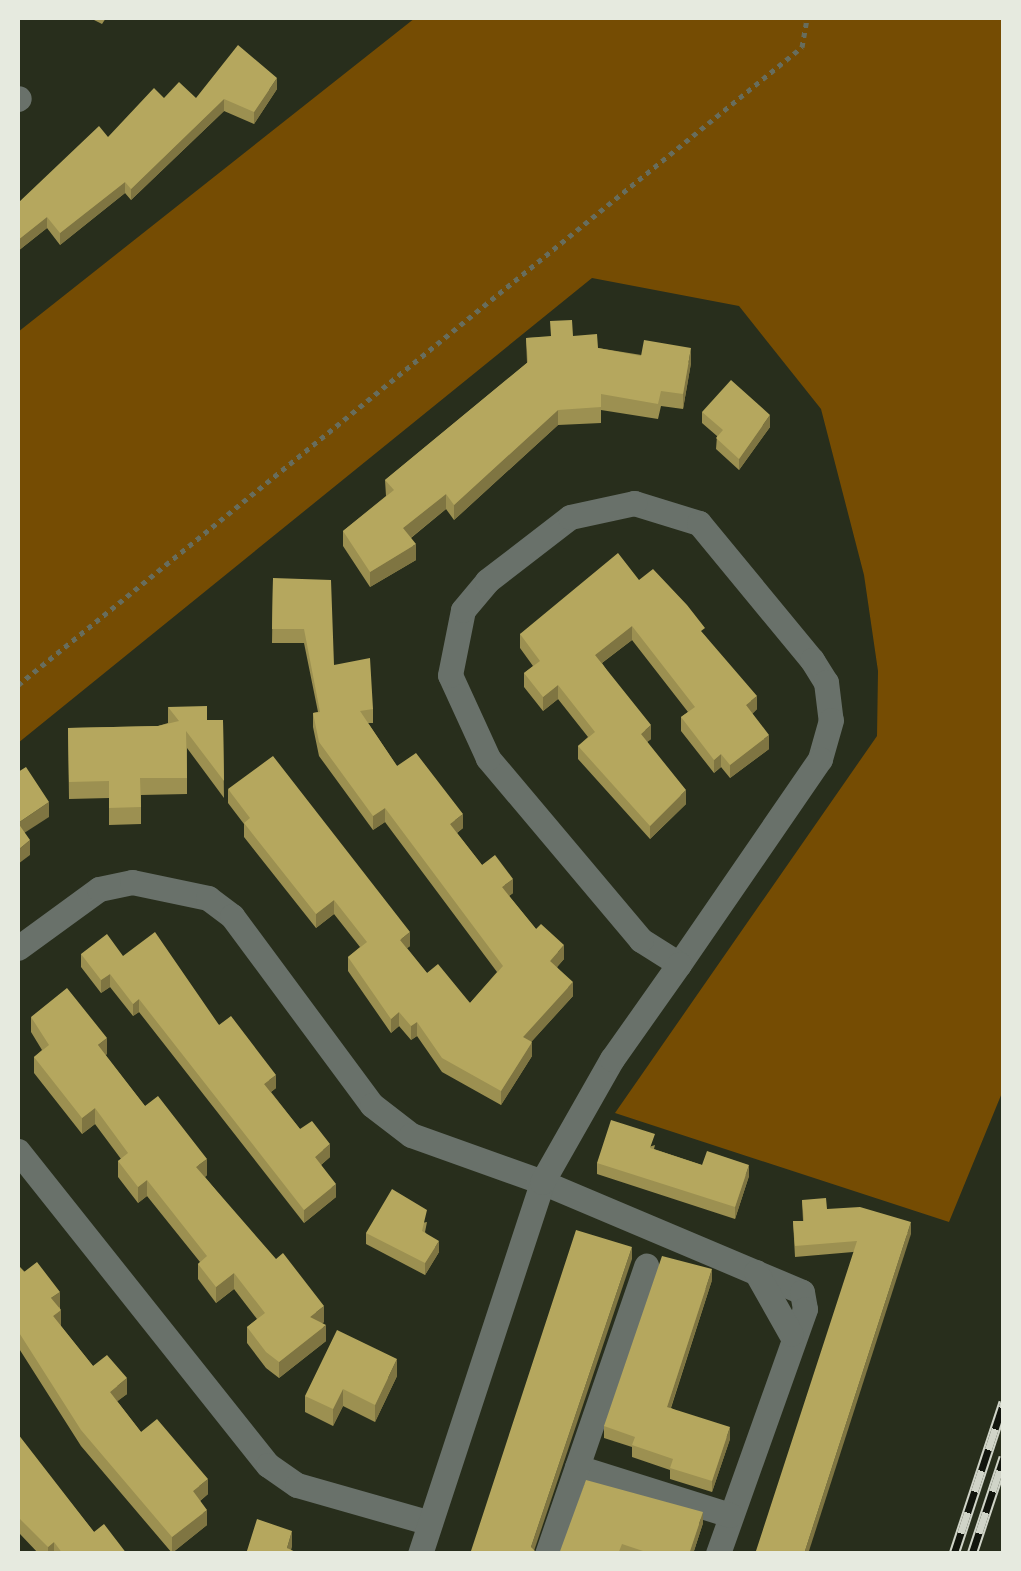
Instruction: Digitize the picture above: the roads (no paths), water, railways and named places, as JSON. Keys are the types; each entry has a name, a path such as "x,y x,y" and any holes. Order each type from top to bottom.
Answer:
{"street":[{"path":"420,1554 542,1182 612,1059 678,964 820,759 832,720 826,682 812,660 699,523 634,504 570,518 487,580 463,610 450,675 488,758 641,940 678,964"},
{"path":"18,948 99,889 132,882 208,898 232,916 381,1112 411,1135 542,1182 802,1292 806,1310 792,1334 718,1554"},
{"path":"18,1151 268,1464 297,1484 430,1523"},
{"path":"547,1554 646,1266"},
{"path":"577,1467 730,1515"}],"railway":[{"path":"954,1554 1004,1402"},
{"path":"972,1554 1004,1457"}]}
